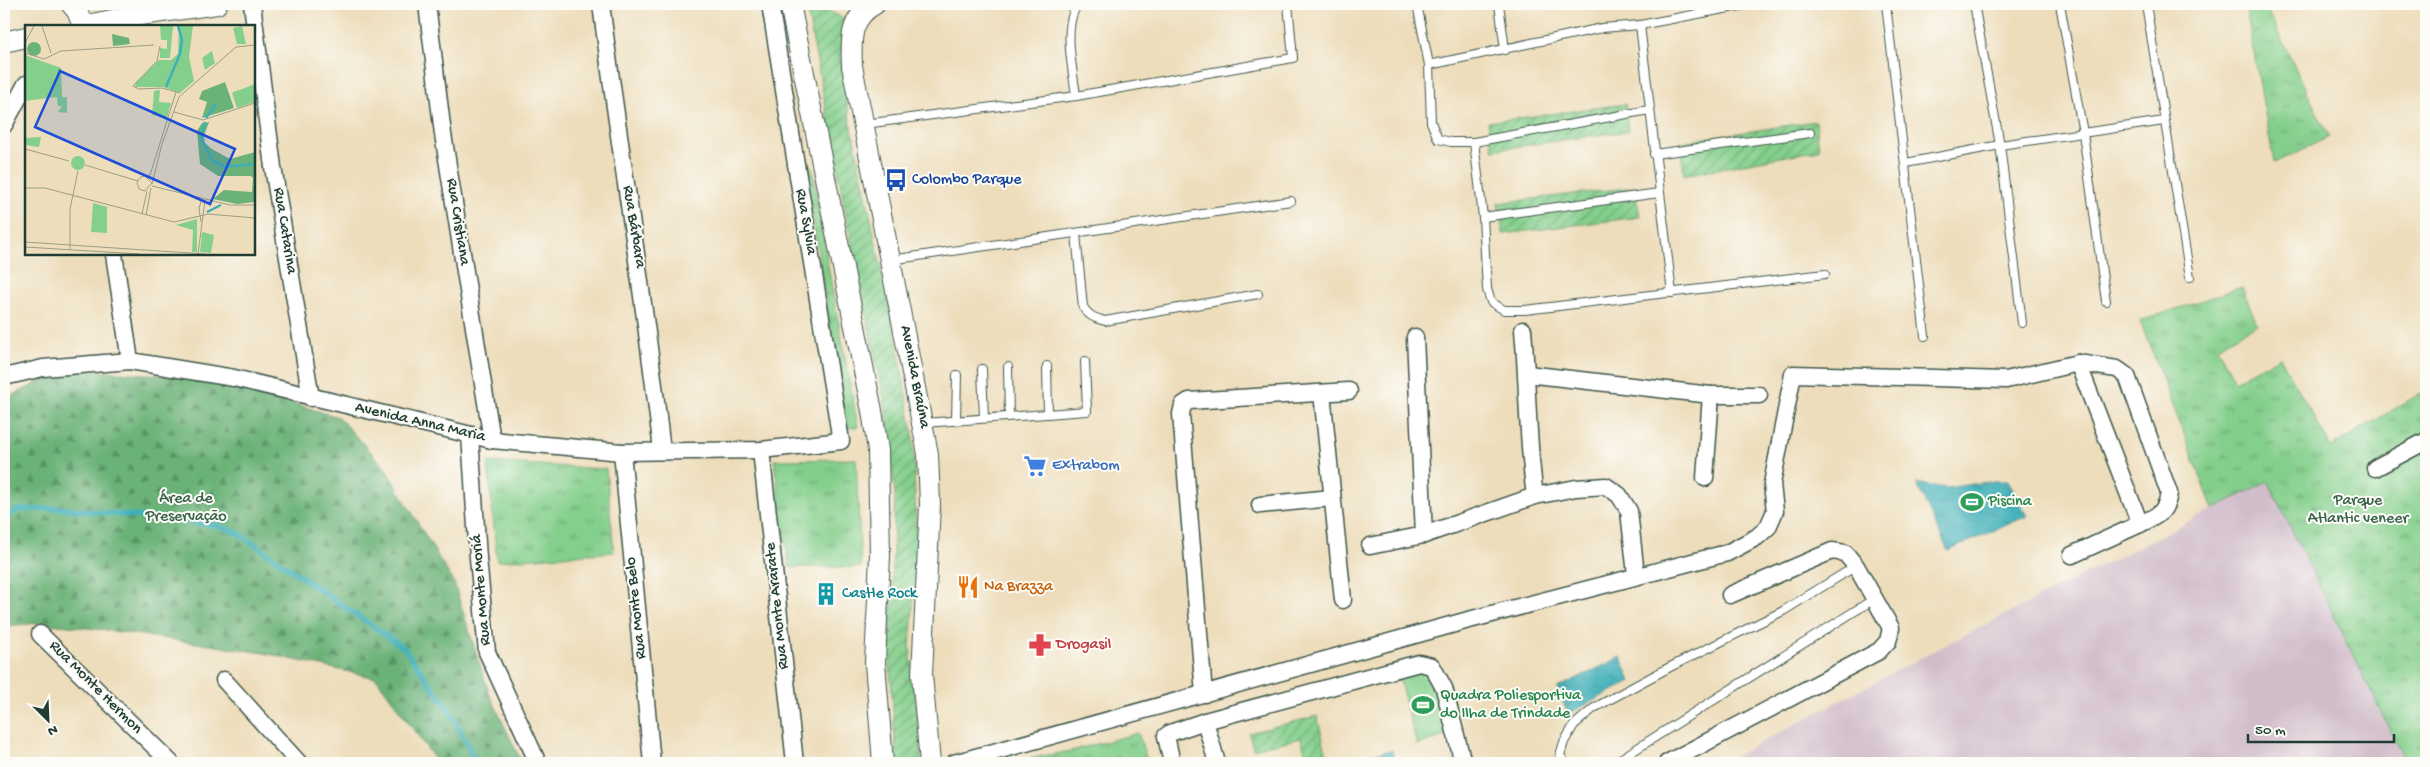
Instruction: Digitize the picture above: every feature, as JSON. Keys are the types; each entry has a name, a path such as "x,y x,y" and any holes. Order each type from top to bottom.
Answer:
{"street":[{"path":"70,4 77,11 82,25"},
{"path":"85,25 127,10 217,4"},
{"name":"Rua Catarina","path":"252,4 255,25"},
{"name":"Rua Cristiana","path":"427,4 443,134 492,440"},
{"name":"Rua Bárbara","path":"601,4 647,324 662,451"},
{"name":"Rua Sylvia","path":"770,4 840,441"},
{"path":"790,4 799,41 847,296 872,411 878,450 880,556 875,663 882,763"},
{"name":"Avenida Braúna","path":"875,4 868,8 851,32 852,66 924,423 928,454 930,504 922,675 930,763"},
{"name":"Rua Catarina","path":"255,27 273,167 311,398"},
{"path":"4,42 25,37"},
{"path":"4,125 25,86"},
{"path":"114,255 130,361"},
{"path":"1523,330 1527,374 1529,450 1535,496"},
{"path":"1415,337 1424,534"},
{"name":"Avenida Anna Maria","path":"4,377 43,368 130,361 234,378 492,440 622,452 761,450 840,441"},
{"path":"2078,363 2140,524"},
{"path":"954,763 1465,621 1636,575 1727,553 1750,541 1768,526 1775,512 1772,484 1793,374 2006,380 2078,363 2117,369 2127,376 2169,493 2167,504 2161,514 2072,556"},
{"path":"1527,374 1712,395 1759,395"},
{"path":"1204,694 1181,414 1183,405 1189,401 1349,391"},
{"path":"1322,393 1342,600"},
{"path":"1705,478 1712,395"},
{"name":"Rua Monte Moriá","path":"470,435 478,558 487,652 538,763"},
{"path":"2375,468 2426,441"},
{"name":"Rua Monte Ararate","path":"761,450 795,763"},
{"name":"Rua Monte Belo","path":"622,452 652,763"},
{"path":"1370,546 1424,534 1535,496 1576,488 1606,486 1619,495 1629,511 1636,575"},
{"path":"1260,505 1332,498"},
{"path":"1667,763 1879,651 1888,641 1891,628 1856,566 1845,553 1832,551 1730,595"},
{"name":"Rua Monte Hermon","path":"40,634 171,763"},
{"path":"1172,763 1165,742 1166,736 1205,721 1419,663 1432,666 1444,688 1464,763"},
{"path":"224,680 298,763"},
{"path":"1205,721 1217,763"}],"lane":[{"path":"1076,96 1069,25 1072,12 1078,4"},
{"path":"864,124 1076,96 1293,58 1288,4"},
{"path":"1417,4 1430,65 1431,122 1438,139 1452,142 1474,142 1649,110"},
{"path":"1499,4 1505,50"},
{"path":"1430,65 1602,28 1640,25 1750,4"},
{"path":"1886,4 1925,336"},
{"path":"1974,4 2000,145 2022,323"},
{"path":"2060,4 2083,133 2106,301"},
{"path":"2146,4 2190,277"},
{"path":"1640,25 1672,293"},
{"path":"1906,163 2000,145 2164,121"},
{"path":"1654,154 1810,133"},
{"path":"1474,142 1483,218 1487,289 1490,302 1504,310 1525,310 1824,274"},
{"path":"1483,218 1659,193"},
{"path":"891,260 1291,201"},
{"path":"1076,234 1083,306 1087,313 1095,318 1105,321 1258,294"},
{"path":"924,423 1087,411 1085,361"},
{"path":"1047,366 1048,414"},
{"path":"1008,367 1010,416"},
{"path":"982,369 984,418"},
{"path":"956,375 956,420"},
{"path":"1565,763 1560,754 1564,742 1574,725 1594,708 1783,611 1856,566"},
{"path":"1614,763 1874,600"}],"shaded area":[{"path":"2268,481 2406,763 1722,763 1938,649"}],"green space":[{"path":"806,4 825,9 847,20 840,56 850,120 898,348 913,434 917,564 910,645 922,763 897,763 889,655 895,496 886,410 851,241"},
{"path":"2245,4 2279,4 2267,10 2329,137 2274,163"},
{"path":"1625,104 1628,131 1493,150 1488,122"},
{"path":"1816,121 1819,150 1684,175 1680,142"},
{"path":"804,164 812,165 858,427 846,428"},
{"path":"1635,187 1640,217 1503,234 1498,203"},
{"name":"Parque Atlantic veneer","path":"2242,287 2257,324 2217,347 2235,381 2280,357 2331,447 2426,390 2426,763 2406,763 2268,481 2213,509 2140,321"},
{"name":"Área de Preservação","path":"67,369 211,378 338,417 384,466 454,583 489,693 522,763 434,763 434,758 376,678 264,653 106,630 40,623 4,626 4,399"},
{"path":"856,459 861,567 789,567 774,460"},
{"path":"488,462 606,469 614,552 497,561"},
{"name":"Quadra Poliesportiva do Ilha de Trindade","path":"1428,668 1448,735 1417,745 1398,675"},
{"path":"1317,716 1329,763 1308,763 1301,738 1253,749 1249,733"},
{"path":"1138,733 1148,763 1004,763 1071,751"}],"water":[{"name":"Piscina","path":"1994,481 2008,481 2027,516 1948,551 1916,483 1945,488"},
{"path":"1621,657 1631,681 1568,714 1557,688"},
{"path":"1392,750 1395,763 1335,763"}],"waterway":[{"path":"4,517 19,510 60,508 215,525 238,533 404,648 454,717 476,763"}],"place":[{"name":"Colombo Parque","path":"896,180"},
{"name":"Extrabom","path":"1035,466"},
{"name":"Piscina","path":"1972,502"},
{"name":"Na Brazza","path":"968,587"},
{"name":"Castle Rock","path":"826,594"},
{"name":"Drogasil","path":"1040,645"},
{"name":"Quadra Poliesportiva do Ilha de Trindade","path":"1423,705"}]}
